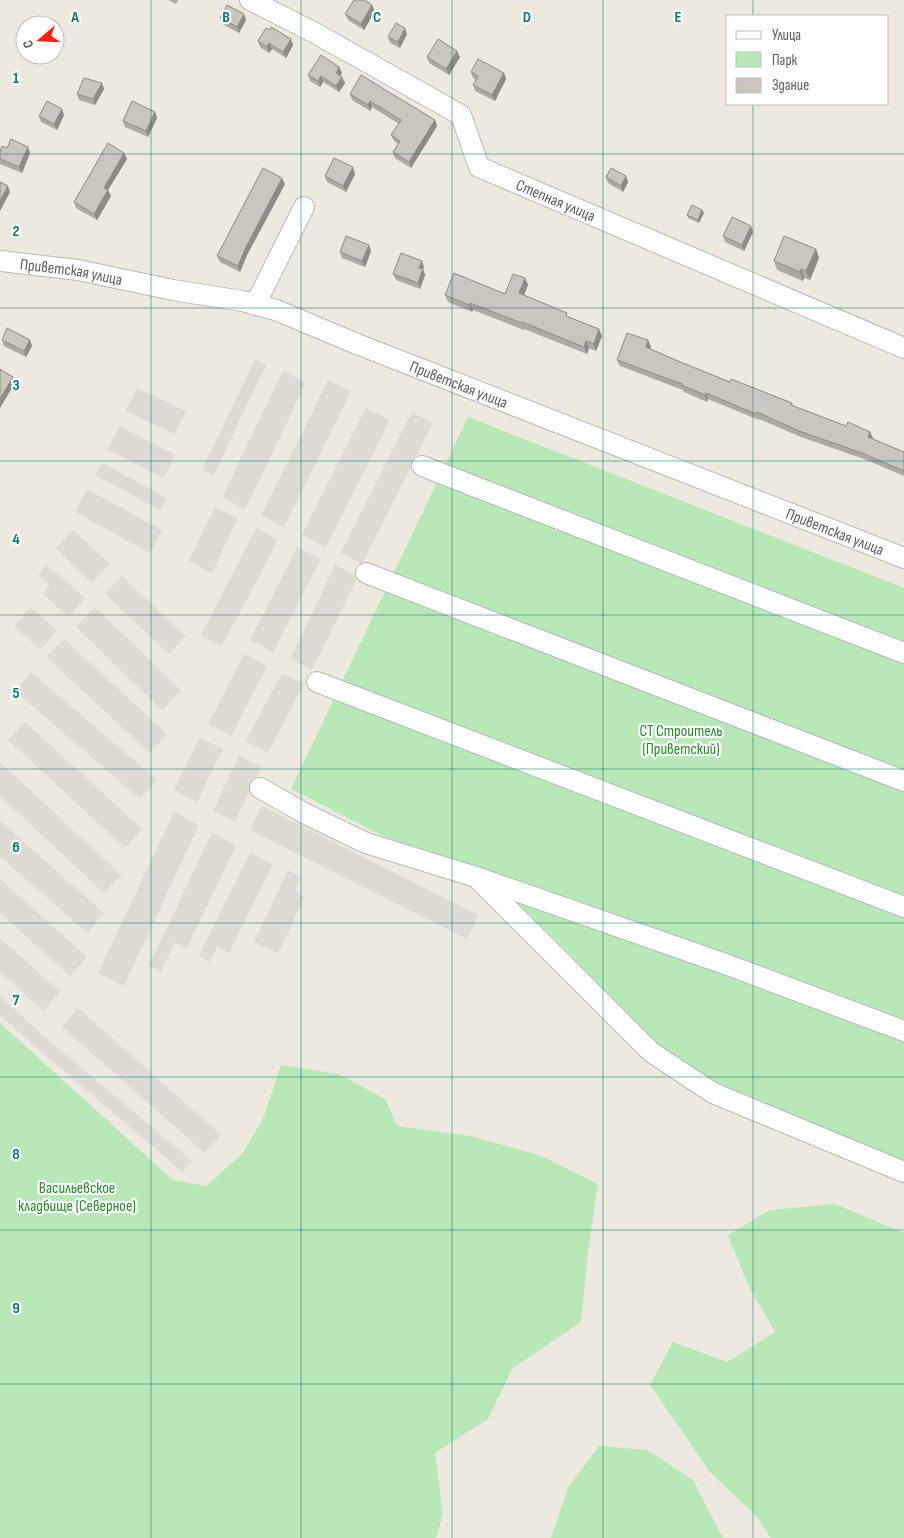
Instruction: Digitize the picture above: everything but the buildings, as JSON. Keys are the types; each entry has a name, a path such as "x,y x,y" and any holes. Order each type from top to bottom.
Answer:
{"street":[{"name":"Степная улица","path":"250,0 315,33 461,115 479,167 904,348"},
{"path":"255,305 304,207"},
{"name":"Приветская улица","path":"0,261 78,270 276,310 357,344 904,558"},
{"path":"422,466 904,653"},
{"path":"366,573 904,781"},
{"path":"317,682 904,907"},
{"path":"260,788 304,813 366,843 476,878 728,965 904,1031"},
{"path":"476,878 651,1052 713,1093 904,1172"}],"shaded area":[{"path":"255,359 266,365 213,476 202,470"},
{"path":"283,371 306,383 245,509 222,497"},
{"path":"328,380 351,391 284,527 261,515"},
{"path":"137,388 186,411 175,434 126,411"},
{"path":"366,408 390,420 326,547 302,535"},
{"path":"412,412 433,423 362,564 341,553"},
{"path":"120,426 175,455 163,478 107,449"},
{"path":"102,463 167,498 160,510 95,475"},
{"path":"87,489 162,530 150,553 75,512"},
{"path":"215,507 238,518 212,573 189,561"},
{"path":"256,528 278,540 222,646 201,635"},
{"path":"73,530 110,564 92,583 56,548"},
{"path":"297,547 321,559 273,652 250,640"},
{"path":"47,565 85,598 68,617 43,594 50,586 38,575"},
{"path":"335,565 358,576 312,670 290,659"},
{"path":"122,576 185,636 169,654 105,594"},
{"path":"31,607 57,631 40,650 14,626"},
{"path":"95,607 181,690 162,710 76,627"},
{"path":"64,639 167,734 150,753 46,657"},
{"path":"244,654 267,666 231,736 208,724"},
{"path":"31,672 157,780 140,799 15,691"},
{"path":"282,673 304,684 268,753 246,741"},
{"path":"25,722 142,829 125,848 8,740"},
{"path":"200,738 223,749 197,802 174,790"},
{"path":"239,756 261,767 235,822 213,811"},
{"path":"0,762 121,875 104,893 0,796"},
{"path":"262,806 479,915 467,939 250,830"},
{"path":"174,812 199,825 124,986 98,973"},
{"path":"0,821 104,913 87,933 0,856"},
{"path":"212,833 236,845 187,948 175,942 161,971 149,965"},
{"path":"250,853 273,864 229,953 217,947 210,962 199,956"},
{"path":"288,870 301,877 295,891 305,897 278,953 254,942"},
{"path":"0,879 87,957 70,976 0,913"},
{"path":"0,938 60,992 43,1011 0,972"},
{"path":"0,996 40,1033 192,1161 183,1172 0,1015"},
{"path":"78,1008 221,1135 205,1153 62,1027"}],"green space":[{"name":"СТ Строитель (Приветский)","path":"468,417 904,588 904,1166 721,1089 658,1046 510,905 514,884 381,835 291,789"},
{"name":"Васильевское кладбище (Северное)","path":"0,1023 173,1180 206,1186 242,1154 263,1119 281,1065 338,1074 385,1099 397,1126 470,1136 539,1155 598,1184 581,1322 512,1369 488,1419 435,1453 443,1514 436,1538 0,1538"},
{"path":"835,1204 904,1233 904,1538 771,1538 755,1515 710,1472 650,1385 673,1342 727,1362 775,1332 747,1283 728,1235 770,1210"},
{"path":"599,1446 648,1450 693,1480 723,1538 551,1538 568,1488"}]}
